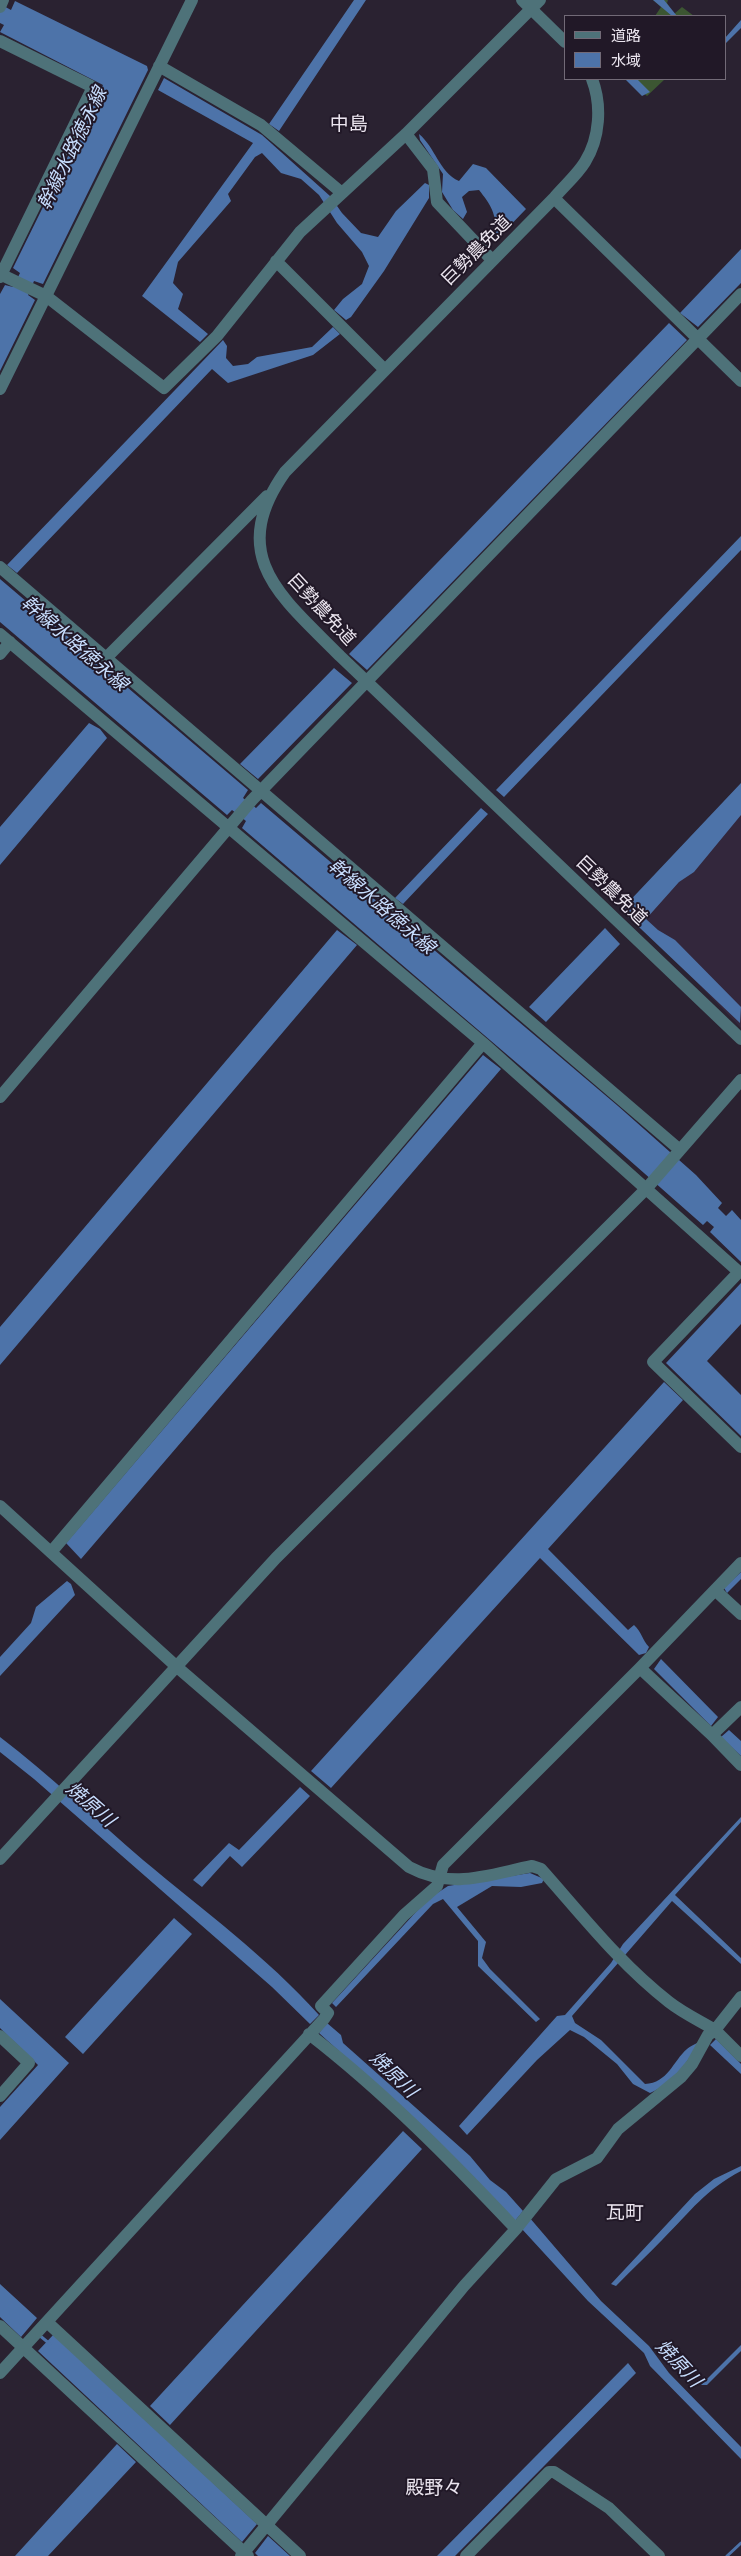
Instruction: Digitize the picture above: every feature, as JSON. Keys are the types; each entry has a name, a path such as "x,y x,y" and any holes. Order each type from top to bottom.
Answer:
{"street":[{"path":"0,7 3,0"},
{"path":"0,389 43,295 192,0"},
{"path":"522,0 536,5 564,41"},
{"path":"0,41 93,87 3,276 43,295 164,388 217,336 300,232 406,134 536,5"},
{"path":"159,66 261,125 340,196"},
{"name":"巨勢農免道","path":"592,80 597,94 598,130 585,162 554,198 285,472 271,492 263,514 260,548 267,574 281,596 367,682 741,1039"},
{"path":"406,134 433,169 437,202 492,260"},
{"path":"554,198 741,381"},
{"path":"276,262 385,370"},
{"path":"0,1097 256,796 741,294"},
{"path":"107,657 271,492"},
{"path":"0,567 107,657 256,796 452,952 680,1150"},
{"path":"0,654 5,638 233,823 738,1272 653,1362 741,1448"},
{"path":"52,1551 482,1043"},
{"path":"1,1856 276,1558 646,1189 741,1080"},
{"path":"0,1506 52,1551 177,1667 409,1867 426,1876 450,1881 532,1866 541,1869 619,1957 669,2002 741,2056"},
{"path":"0,2373 324,2019 328,2013 321,2006 404,1915 437,1886 442,1865 640,1668 741,1564"},
{"path":"715,1590 741,1614"},
{"path":"640,1668 712,1735 741,1765"},
{"path":"712,1735 741,1707"},
{"path":"0,2326 24,2346 244,2555 266,2524 464,2286 516,2229 556,2179 597,2158 618,2130 681,2077 692,2064 712,2033 741,1997"},
{"path":"311,2032 351,2067 463,2173 516,2229"},
{"path":"0,2036 29,2064 0,2096"},
{"path":"47,2323 300,2556"},
{"path":"466,2556 548,2472 554,2472 609,2508 659,2556"}],"shaded area":[{"path":"741,808 741,1028 640,924"}],"green space":[{"path":"653,0 668,0 667,3 674,14 682,7 693,15 656,15 661,7"},
{"path":"630,80 664,80 647,96"}],"water":[{"path":"354,0 366,0 279,131 269,124"},
{"path":"653,0 664,0 676,15 671,15"},
{"name":"幹線水路徳永線","path":"15,1 147,66 148,70 43,284 34,281 28,295 35,300 0,371 0,294 5,285 13,287 20,273 13,268 103,85 0,32 4,25 0,23 0,4 11,10"},
{"path":"741,20 741,28 726,43 726,37"},
{"path":"164,78 262,135 330,196 342,213 361,233 378,237 396,211 425,183 429,185 429,198 384,271 351,317 346,320 334,310 343,299 362,284 369,266 362,252 337,223 319,195 301,179 281,173 262,153 255,157 228,194 231,201 178,262 173,283 183,294 178,309 208,334 200,342 142,296 253,143 158,90"},
{"path":"626,80 638,80 650,92 642,96"},
{"path":"419,134 452,177 459,181 473,164 486,168 526,209 499,237 494,233 494,215 487,200 479,190 469,191 462,197 467,212 463,219 453,210 442,192 443,174 420,140"},
{"path":"741,249 741,283 698,327 680,313"},
{"path":"669,323 687,340 367,670 349,654"},
{"path":"333,327 340,334 313,355 228,383 212,369 17,573 7,565 223,340 227,346 226,358 233,366 248,364 257,357 312,347"},
{"path":"741,536 741,550 504,797 496,790"},
{"name":"幹線水路徳永線","path":"0,579 248,790 243,798 256,808 261,803 618,1106 696,1175 722,1203 718,1208 726,1216 732,1210 741,1220 741,1262 710,1232 714,1227 707,1221 703,1225 594,1129 242,828 246,821 232,810 227,815 0,622"},
{"path":"334,668 352,683 258,779 240,764"},
{"path":"89,723 100,729 107,738 0,865 0,827"},
{"path":"741,783 741,815 694,872 679,882 646,919 658,930 675,940 741,1007 740,1023 621,910"},
{"path":"481,808 488,814 403,904 395,898"},
{"path":"605,928 620,944 546,1022 529,1007"},
{"path":"337,930 357,945 0,1365 0,1327"},
{"path":"483,1055 501,1069 81,1559 66,1543"},
{"path":"741,1283 741,1324 707,1361 741,1395 741,1436 666,1363"},
{"path":"664,1382 683,1400 548,1549 628,1630 634,1625 637,1628 649,1647 646,1653 639,1655 540,1558 331,1788 311,1771"},
{"path":"741,1572 741,1579 727,1593 724,1588"},
{"path":"67,1581 71,1584 75,1595 0,1676 0,1657 31,1623 36,1607"},
{"path":"661,1659 718,1717 711,1726 654,1669"},
{"path":"729,1730 741,1741 741,1756 721,1737"},
{"path":"0,1737 278,1973 319,2015 310,2024 272,1987 34,1779 0,1752"},
{"path":"300,1787 310,1796 242,1867 230,1856 202,1887 193,1880 229,1843 239,1850"},
{"path":"741,1817 741,1822 675,1895 741,1958 741,1964 672,1901 572,2016 575,2023 601,2040 645,2084 653,2083 665,2076 687,2049 701,2041 673,2078 659,2089 650,2093 633,2084 617,2064 584,2037 570,2030 537,2060 467,2135 459,2126 557,2016 565,2015 611,1963 623,1944"},
{"path":"530,1873 544,1879 542,1883 521,1887 492,1886 457,1907 486,1942 482,1958 490,1969 540,2019 536,2022 478,1966 478,1941 443,1899 433,1904 336,2007 332,2003 428,1899 448,1886"},
{"path":"174,1918 192,1934 83,2054 65,2037"},
{"path":"0,1999 69,2063 0,2140 0,2107 38,2065 0,2028"},
{"path":"327,2023 341,2035 343,2043 470,2156 490,2180 506,2192 523,2211 515,2221 414,2119 319,2033"},
{"path":"716,2039 741,2064 741,2074 710,2045"},
{"path":"403,2131 422,2149 170,2425 150,2406"},
{"path":"741,2166 741,2171 708,2193 616,2286 611,2284 695,2194 714,2179"},
{"path":"529,2217 601,2301 649,2346 669,2373 741,2447 741,2459 650,2366 644,2353 588,2301 521,2228"},
{"path":"0,2284 37,2318 21,2337 0,2317"},
{"path":"54,2334 257,2524 242,2542 38,2351"},
{"path":"741,2345 741,2351 707,2385 701,2385"},
{"path":"628,2363 636,2373 455,2556 437,2556"},
{"path":"117,2444 136,2462 48,2556 15,2556"},
{"path":"268,2536 290,2556 258,2556 255,2553"}],"waterway":[{"path":"39,2335 50,2344"},
{"path":"727,2556 741,2543"}],"district":[{"name":"中島","path":"349,125"},
{"name":"瓦町","path":"625,2214"},
{"name":"殿野々","path":"434,2489"}],"water label":[{"name":"焼原川","path":"90,1805"},
{"name":"焼原川","path":"393,2075"},
{"name":"焼原川","path":"678,2364"}]}
